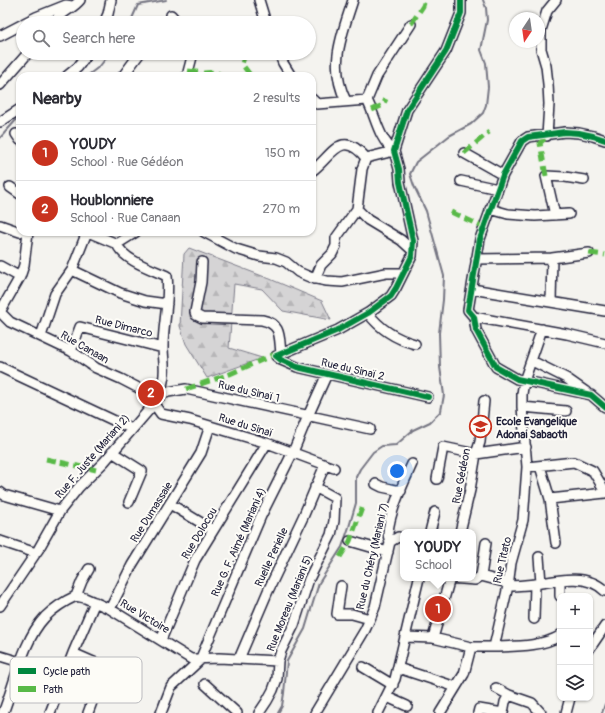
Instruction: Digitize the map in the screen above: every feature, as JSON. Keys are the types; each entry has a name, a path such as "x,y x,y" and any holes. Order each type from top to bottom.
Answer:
{"street":[{"path":"58,16 78,3 80,0"},
{"path":"107,16 111,0"},
{"path":"259,0 264,16"},
{"path":"346,101 340,90 337,77 338,48 353,0"},
{"path":"202,262 201,282 195,312 196,315 202,318 256,320 268,322 276,328 279,333 279,355 338,330 368,313 391,296 412,256 413,241 394,150 407,110 446,51 461,13 461,0"},
{"path":"546,136 549,104 546,66 541,49 541,30 547,11 556,0"},
{"path":"38,16 66,5 72,6"},
{"path":"394,150 382,137 367,100 377,76 411,24"},
{"path":"0,36 16,27"},
{"path":"0,85 22,60"},
{"path":"72,72 83,60"},
{"path":"128,72 136,60"},
{"path":"188,72 191,60"},
{"path":"282,60 289,72"},
{"path":"316,105 367,100"},
{"path":"0,122 16,112"},
{"path":"591,395 516,380 496,367 476,330 474,317 468,310 480,239 503,175 522,141 528,137 546,136 565,132 579,133 605,140"},
{"path":"316,168 333,150 339,146 347,145 355,148 366,158"},
{"path":"366,158 394,150"},
{"path":"464,153 503,175"},
{"path":"315,279 321,265 332,254 336,246 336,238 357,209 362,169 366,158"},
{"path":"555,215 546,176 584,180"},
{"path":"460,181 498,188"},
{"path":"10,187 16,191"},
{"path":"357,209 368,220 401,240 412,250"},
{"path":"490,209 508,214 535,216 569,214"},
{"path":"0,226 16,230"},
{"path":"0,312 20,277 24,266 24,236"},
{"path":"41,336 55,294 72,270 85,236"},
{"path":"97,236 117,244 120,252 131,259 167,276 168,287 163,348 165,365 163,381 156,400"},
{"path":"117,244 130,236"},
{"path":"211,236 249,254 276,258 286,262 298,272 315,279 342,282 386,273 403,274"},
{"path":"476,259 552,258 589,252"},
{"path":"551,302 552,258"},
{"path":"0,266 20,277"},
{"path":"72,270 120,294 167,304"},
{"path":"472,289 605,311"},
{"name":"Rue Canaan","path":"0,312 10,322 71,351 96,368 150,394 156,400"},
{"path":"368,313 377,324 393,336 402,341 414,344"},
{"path":"474,317 542,329 605,343"},
{"name":"Rue Dimarco","path":"71,351 80,327 163,348"},
{"name":"Rue Titato","path":"494,647 508,586 511,562 519,539 523,520 528,467 522,407 524,381 542,329"},
{"path":"297,367 295,358 298,347"},
{"name":"Rue du Sinaï 2","path":"279,355 281,360 297,367 428,397"},
{"path":"532,361 566,378 591,395 605,407"},
{"path":"0,367 132,428"},
{"name":"Rue G. F. Aimé (Mariani 4)","path":"161,713 171,687 200,660 261,516 293,452 327,374"},
{"name":"Rue du Sinaï 1","path":"156,400 168,392 186,389 370,429"},
{"name":"Rue du Sinaï","path":"156,400 161,414 210,426 267,443 334,468"},
{"name":"Rue F. Juste (Mariani 2)","path":"0,606 36,554 60,511 79,487 104,462 156,400"},
{"name":"Rue Gédéon","path":"461,529 470,490 476,454 480,442 484,401"},
{"path":"522,407 566,411"},
{"name":"Rue Dumassaie","path":"110,609 132,565 201,453 210,426"},
{"name":"Rue Dolocou","path":"161,640 195,560 267,443"},
{"path":"437,479 443,447 476,454 526,447"},
{"path":"112,452 142,472 129,502"},
{"path":"528,467 574,462 593,471 602,481 605,492 550,499"},
{"name":"Rue du Chéry (Mariani 7)","path":"315,713 365,630 375,607 390,542 387,535 390,520 412,464"},
{"name":"Ruelle Perielle","path":"239,659 325,465"},
{"path":"540,466 550,499 556,543"},
{"path":"376,484 382,488 401,490"},
{"name":"Rue Moreau (Mariani 5)","path":"259,713 273,690 277,679 278,661 281,651 294,625 309,579 331,535 334,521 335,498 315,487"},
{"path":"0,492 4,495 60,511"},
{"path":"170,504 214,530"},
{"path":"431,529 435,512"},
{"path":"390,542 400,537"},
{"path":"0,541 36,554"},
{"path":"350,541 388,552"},
{"path":"476,579 481,576 486,543"},
{"path":"534,619 539,557"},
{"path":"22,657 35,630 45,617 62,603 76,596 89,569"},
{"path":"481,576 504,582 508,586 573,579 584,580 599,585 605,591"},
{"path":"378,713 393,685 418,581"},
{"path":"434,638 449,581"},
{"path":"560,581 560,593"},
{"path":"341,586 337,614 352,614 370,619"},
{"name":"Rue Victoire","path":"76,596 85,598 110,609 191,659 200,660"},
{"path":"71,657 95,602"},
{"path":"593,644 605,626"},
{"path":"405,637 434,638 471,647 534,644 549,642 557,638"},
{"path":"440,713 464,674 471,647"},
{"path":"73,653 82,657"},
{"path":"0,656 10,659"},
{"path":"200,660 219,658 278,661"},
{"path":"363,667 393,685"},
{"path":"398,668 456,687"},
{"path":"205,684 237,713"},
{"path":"496,688 509,695 532,703 541,713"},
{"path":"3,713 10,695"},
{"path":"478,713 479,709 502,713 509,695"},
{"path":"387,697 407,706"},
{"path":"566,713 569,701"},
{"path":"50,713 54,703"},
{"path":"88,713 92,703"}],"green space":[{"path":"189,248 322,301 331,320 283,311 262,289 234,284 229,348 262,358 207,378 186,344 180,326 184,254"}],"waterway":[{"path":"133,16 138,5 166,0"},
{"path":"278,713 282,706 287,661 305,629 319,583 342,547 349,527 356,503 356,477 360,469 373,452 382,446 396,445 413,430 430,422 441,411 444,395 440,367 439,333 444,276 426,211 410,174 416,162 449,136 471,124 483,113 486,105 488,87 486,63 481,50 487,20 486,8 483,0"},
{"path":"92,72 105,60"},
{"path":"0,138 16,120"},
{"path":"602,713 605,704"}],"marked path":[{"path":"411,24 423,6 425,0"},
{"path":"243,60 242,64 248,72"},
{"path":"188,71 196,72"},
{"path":"372,110 383,105 386,99"},
{"path":"464,153 489,132"},
{"path":"546,176 540,143 547,136"},
{"path":"451,212 483,227"},
{"path":"589,253 605,255"},
{"path":"186,389 230,374 273,355 276,356"},
{"path":"46,459 96,470"},
{"path":"340,557 350,541 362,508"}],"cycle path":[{"path":"428,397 297,367 281,360 276,356 338,330 368,313 391,296 396,288 412,256 413,241 394,151 407,110 446,51 461,13 461,0"},
{"path":"605,140 579,133 565,132 528,137 522,141 503,175 480,239 468,310 474,317 476,330 496,367 517,379 591,395 605,407"}],"place":[{"name":"Houblonniere","path":"151,393"},
{"name":"Ecole Evangelique Adonai Sabaoth","path":"481,427"},
{"name":"YOUDY","path":"438,609"}]}
